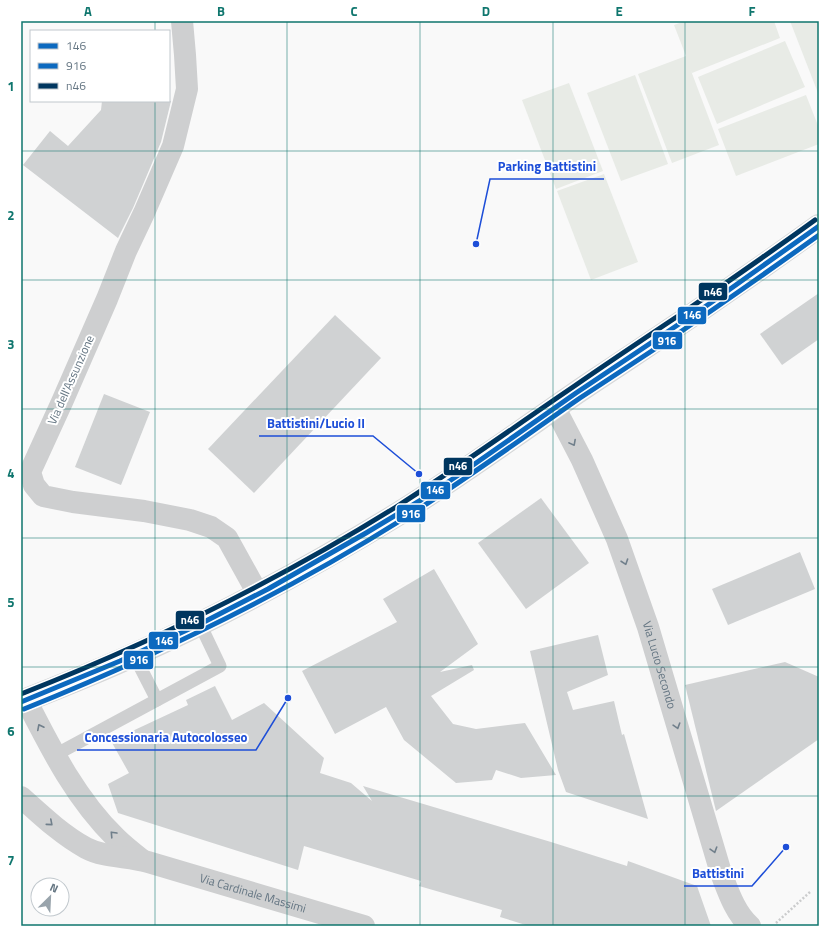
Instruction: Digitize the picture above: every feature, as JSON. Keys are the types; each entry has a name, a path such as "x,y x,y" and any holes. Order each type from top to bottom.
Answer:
{"main road":[{"path":"23,701 134,655 200,624 325,557 399,513 470,467 819,226"}],"street":[{"name":"Via dell'Assunzione","path":"182,21 187,89 174,146 126,251 107,299 30,472 34,485 43,496 73,502 144,511 190,520 211,527 227,538 258,594"},
{"name":"Via Lucio Secondo","path":"555,408 582,460 617,539 648,627 721,873 735,906 750,926"},
{"name":"Via Cardinale Massimi","path":"23,701 77,790 116,838 142,860"},
{"name":"Via Cardinale Massimi","path":"21,798 54,827 87,848 100,853 142,860 364,926"}],"lane":[{"path":"55,756 220,666 200,624"},
{"path":"134,655 157,700"}],"path":[{"path":"772,926 810,892"}],"shaded area":[{"path":"685,21 774,21 780,38 692,73 690,68 719,145 672,163 638,74 686,56 674,25"},
{"path":"790,21 819,21 819,93 818,93"},
{"path":"785,41 805,87 717,124 698,77"},
{"path":"635,75 668,164 621,181 587,93"},
{"path":"569,83 603,171 556,189 522,100"},
{"path":"806,95 819,128 819,144 736,176 718,129"},
{"path":"604,174 638,262 591,280 557,191"}],"building":[{"path":"171,101 161,142 133,208 118,238 23,165 50,131 68,146 101,110 102,102"},
{"path":"819,293 819,339 782,365 760,334"},
{"path":"335,315 381,358 254,493 208,449"},
{"path":"104,394 150,412 121,485 75,467"},
{"path":"541,498 589,563 526,609 478,543"},
{"path":"800,552 815,589 728,625 712,589"},
{"path":"434,569 478,644 440,672 472,665 474,670 431,696 453,724 476,729 525,723 556,775 521,778 496,770 492,780 456,783 404,740 386,707 335,734 302,671 397,622 383,599"},
{"path":"598,635 608,675 567,692 573,710 614,701 622,735 624,734 648,819 566,792 558,770 530,651"},
{"path":"785,662 819,677 819,739 716,811 685,685"},
{"path":"215,686 232,720 264,703 324,758 320,773 351,783 372,801 363,786 627,866 628,861 697,886 711,926 529,926 500,917 502,910 419,886 421,881 304,846 298,870 118,813 108,784 129,773 111,741 188,705 186,700"}],"transit line":[{"name":"n46","path":"21,694 118,654 213,609 351,534 396,507 463,463 765,256 815,220"},
{"name":"146","path":"21,702 120,661 202,623 268,589 366,533 421,500 466,470 576,393 709,304 819,226"},
{"name":"916","path":"24,709 122,668 218,623 265,599 357,547 448,490 580,398 689,326 819,235"}],"place":[{"name":"Parking Battistini","path":"476,244"},
{"name":"Battistini/Lucio II","path":"419,474"},
{"name":"Concessionaria Autocolosseo","path":"288,698"},
{"name":"Battistini","path":"786,847"}]}
